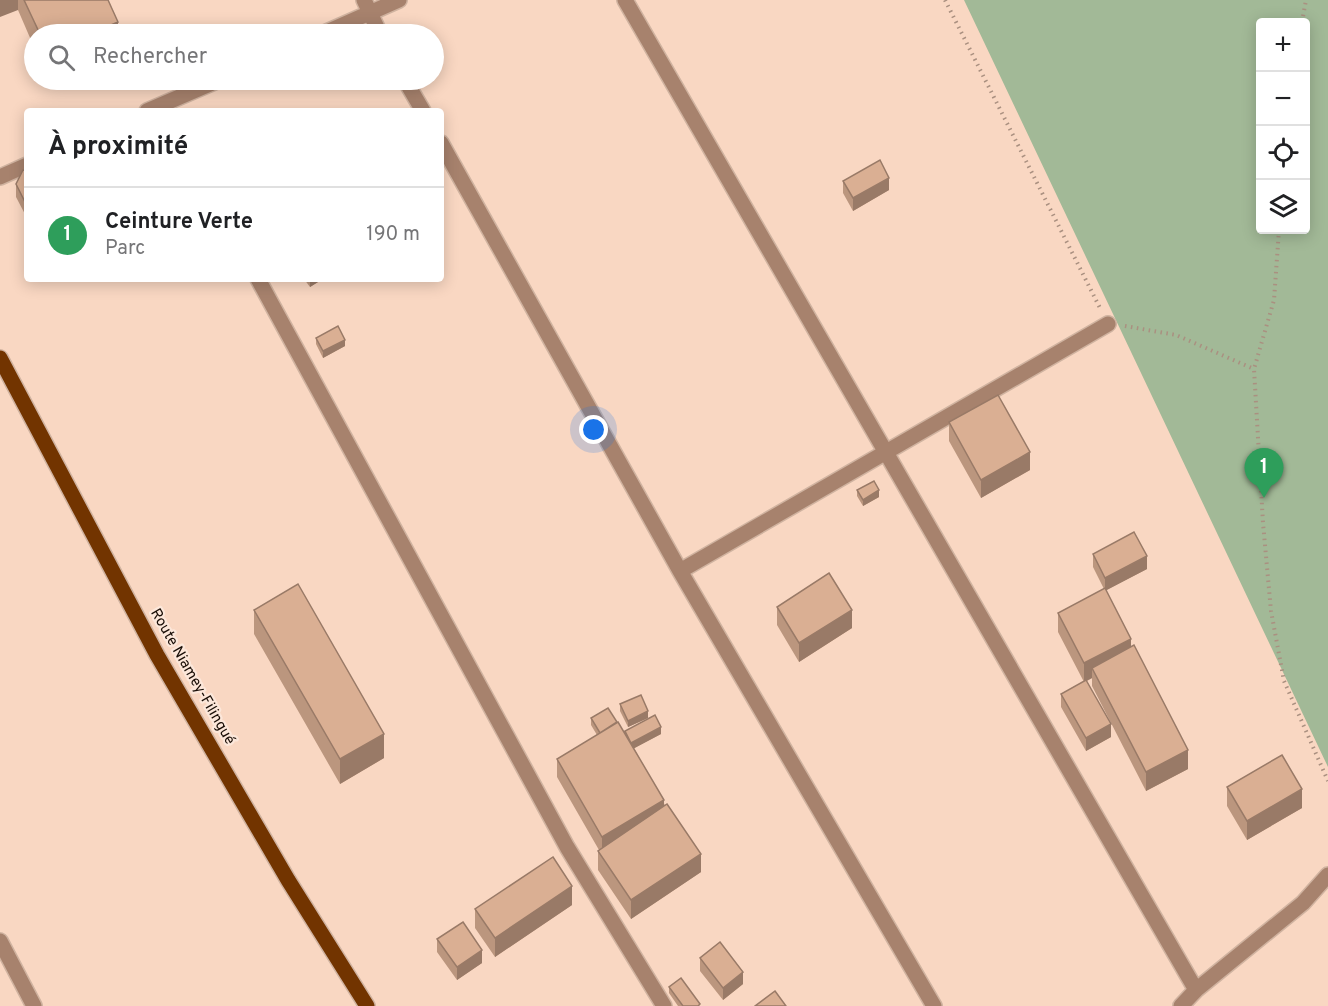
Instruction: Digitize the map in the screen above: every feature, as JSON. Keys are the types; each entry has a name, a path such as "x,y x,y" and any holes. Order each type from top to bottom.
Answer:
{"main road":[{"name":"Route Niamey-Filingué","path":"0,358 157,654 288,880 367,1006"}],"street":[{"path":"338,24 366,7 399,0"},
{"path":"625,0 1196,990"},
{"path":"366,7 375,24"},
{"path":"165,107 199,90"},
{"path":"411,90 421,108"},
{"path":"444,148 680,571 934,1006"},
{"path":"0,177 24,166"},
{"path":"260,282 567,848 664,1006"},
{"path":"680,571 1108,324"},
{"path":"1181,1006 1196,990 1302,903 1328,875"},
{"path":"0,941 34,1006"}],"path":[{"path":"945,0 1108,324 1176,335 1254,369"},
{"path":"1303,18 1306,0"},
{"path":"1279,234 1274,300 1254,369 1263,523 1271,611 1284,681 1328,781"}],"green space":[{"path":"964,0 1328,0 1328,767"}],"building":[{"path":"24,0 108,0 118,22 113,24 35,24"},
{"path":"880,160 889,178 853,198 843,181"},
{"path":"24,170 24,200 16,184"},
{"path":"338,326 345,340 323,351 316,338"},
{"path":"998,395 1030,452 981,480 949,422"},
{"path":"874,481 879,490 863,500 857,490"},
{"path":"1134,532 1147,556 1105,578 1093,554"},
{"path":"829,573 852,610 799,643 777,607"},
{"path":"298,584 384,734 340,759 254,610"},
{"path":"1105,588 1131,639 1084,663 1058,613"},
{"path":"1134,645 1188,750 1146,772 1092,668"},
{"path":"1086,680 1111,724 1086,738 1061,694"},
{"path":"641,695 648,711 628,721 620,704"},
{"path":"608,708 617,722 600,733 591,718"},
{"path":"655,715 661,727 631,743 625,731"},
{"path":"618,722 664,800 602,837 557,759"},
{"path":"1282,755 1302,789 1247,821 1227,787"},
{"path":"667,804 701,854 631,900 598,851"},
{"path":"553,857 572,886 495,938 475,909"},
{"path":"463,922 482,950 457,967 437,939"},
{"path":"720,942 743,972 723,988 700,958"},
{"path":"681,978 700,1004 698,1006 683,1006 669,987"},
{"path":"775,991 786,1006 755,1006"}],"place":[{"name":"Ceinture Verte","path":"1264,498"}]}
